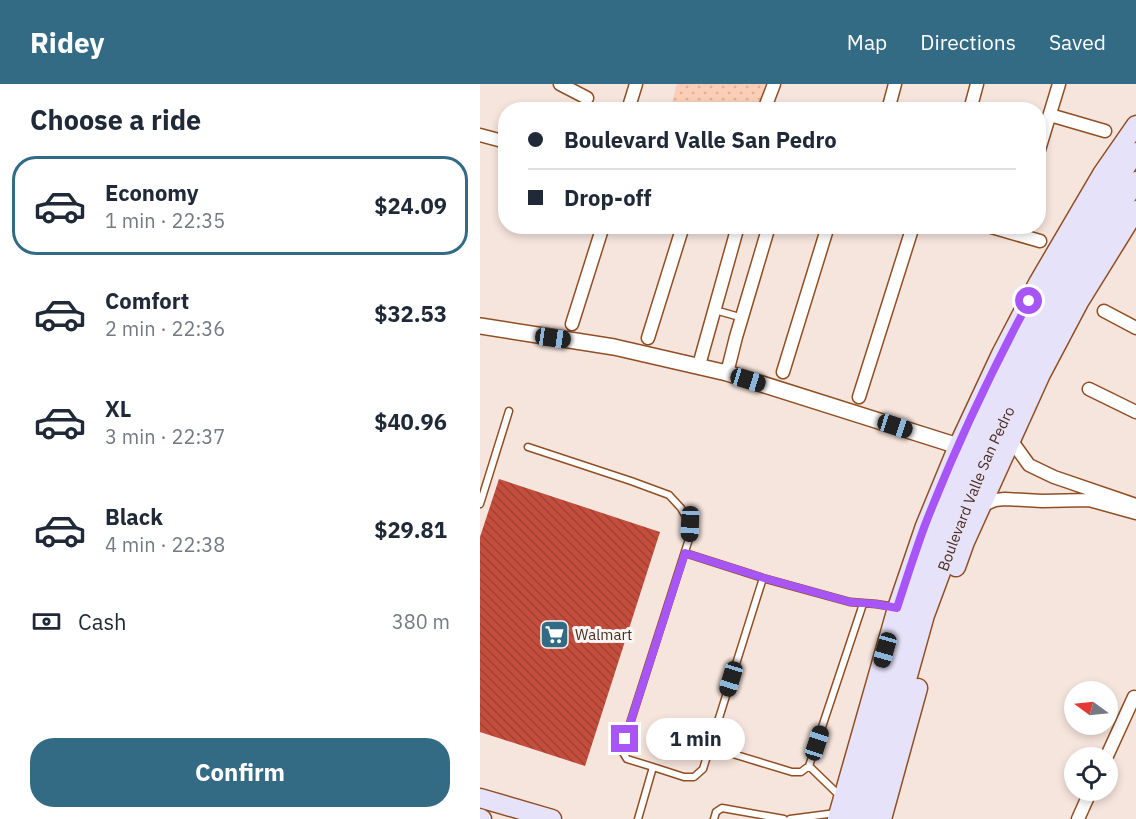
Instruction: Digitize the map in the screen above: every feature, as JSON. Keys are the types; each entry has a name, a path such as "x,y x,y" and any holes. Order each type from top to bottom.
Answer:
{"main road":[{"name":"Boulevard Valle San Pedro","path":"843,812 897,608 925,526 958,446 1000,354 1038,283 1102,174 1136,125"},
{"name":"Boulevard Valle San Pedro","path":"843,812 939,532 971,452 1013,361 1051,289 1136,152"},
{"name":"Boulevard Valle San Pedro","path":"868,819 925,615 986,457 1028,368 1066,296 1136,181"},
{"name":"Boulevard Valle San Pedro","path":"882,819 937,618 965,542 1041,374 1079,302 1136,210"},
{"path":"480,798 552,819"}],"street":[{"path":"560,84 587,98"},
{"path":"630,102 636,84"},
{"path":"767,102 774,84"},
{"path":"890,102 895,84"},
{"path":"972,102 978,84"},
{"path":"1046,128 1059,84"},
{"path":"1050,115 1105,131"},
{"path":"480,135 498,140"},
{"path":"572,324 600,234"},
{"path":"648,338 680,234"},
{"path":"699,365 736,234"},
{"path":"727,373 767,234"},
{"path":"783,372 826,234"},
{"path":"859,398 910,234"},
{"path":"1024,234 1040,241"},
{"path":"1104,311 1136,328"},
{"path":"480,326 614,346 699,365 958,446"},
{"path":"1089,389 1136,412"},
{"path":"1011,440 1029,465 1054,477 1136,506"},
{"path":"981,506 995,500 1005,499 1089,500 1136,513"},
{"path":"1111,747 1134,697"},
{"path":"1078,819 1086,801"}],"lane":[{"path":"715,310 742,318"},
{"path":"480,504 509,411"},
{"path":"528,447 669,495 681,508 690,524 685,553 625,739 622,752 627,759 684,777 694,777 703,770 764,578"},
{"path":"685,553 850,602 897,608"},
{"path":"710,747 792,772 801,772 809,766 863,604"},
{"path":"790,819 843,812 809,766"},
{"path":"638,819 653,767"},
{"path":"714,819 716,812 722,808 784,819"}],"shaded area":[{"path":"677,84 765,84 760,102 672,102"}],"building":[{"name":"Walmart","path":"499,479 660,532 585,766 480,732 480,537"}],"place":[{"name":"Walmart","path":"554,634"}],"route":[{"path":"625,739 685,553 850,602 897,608 925,526 958,446 1000,354 1029,301"}]}
